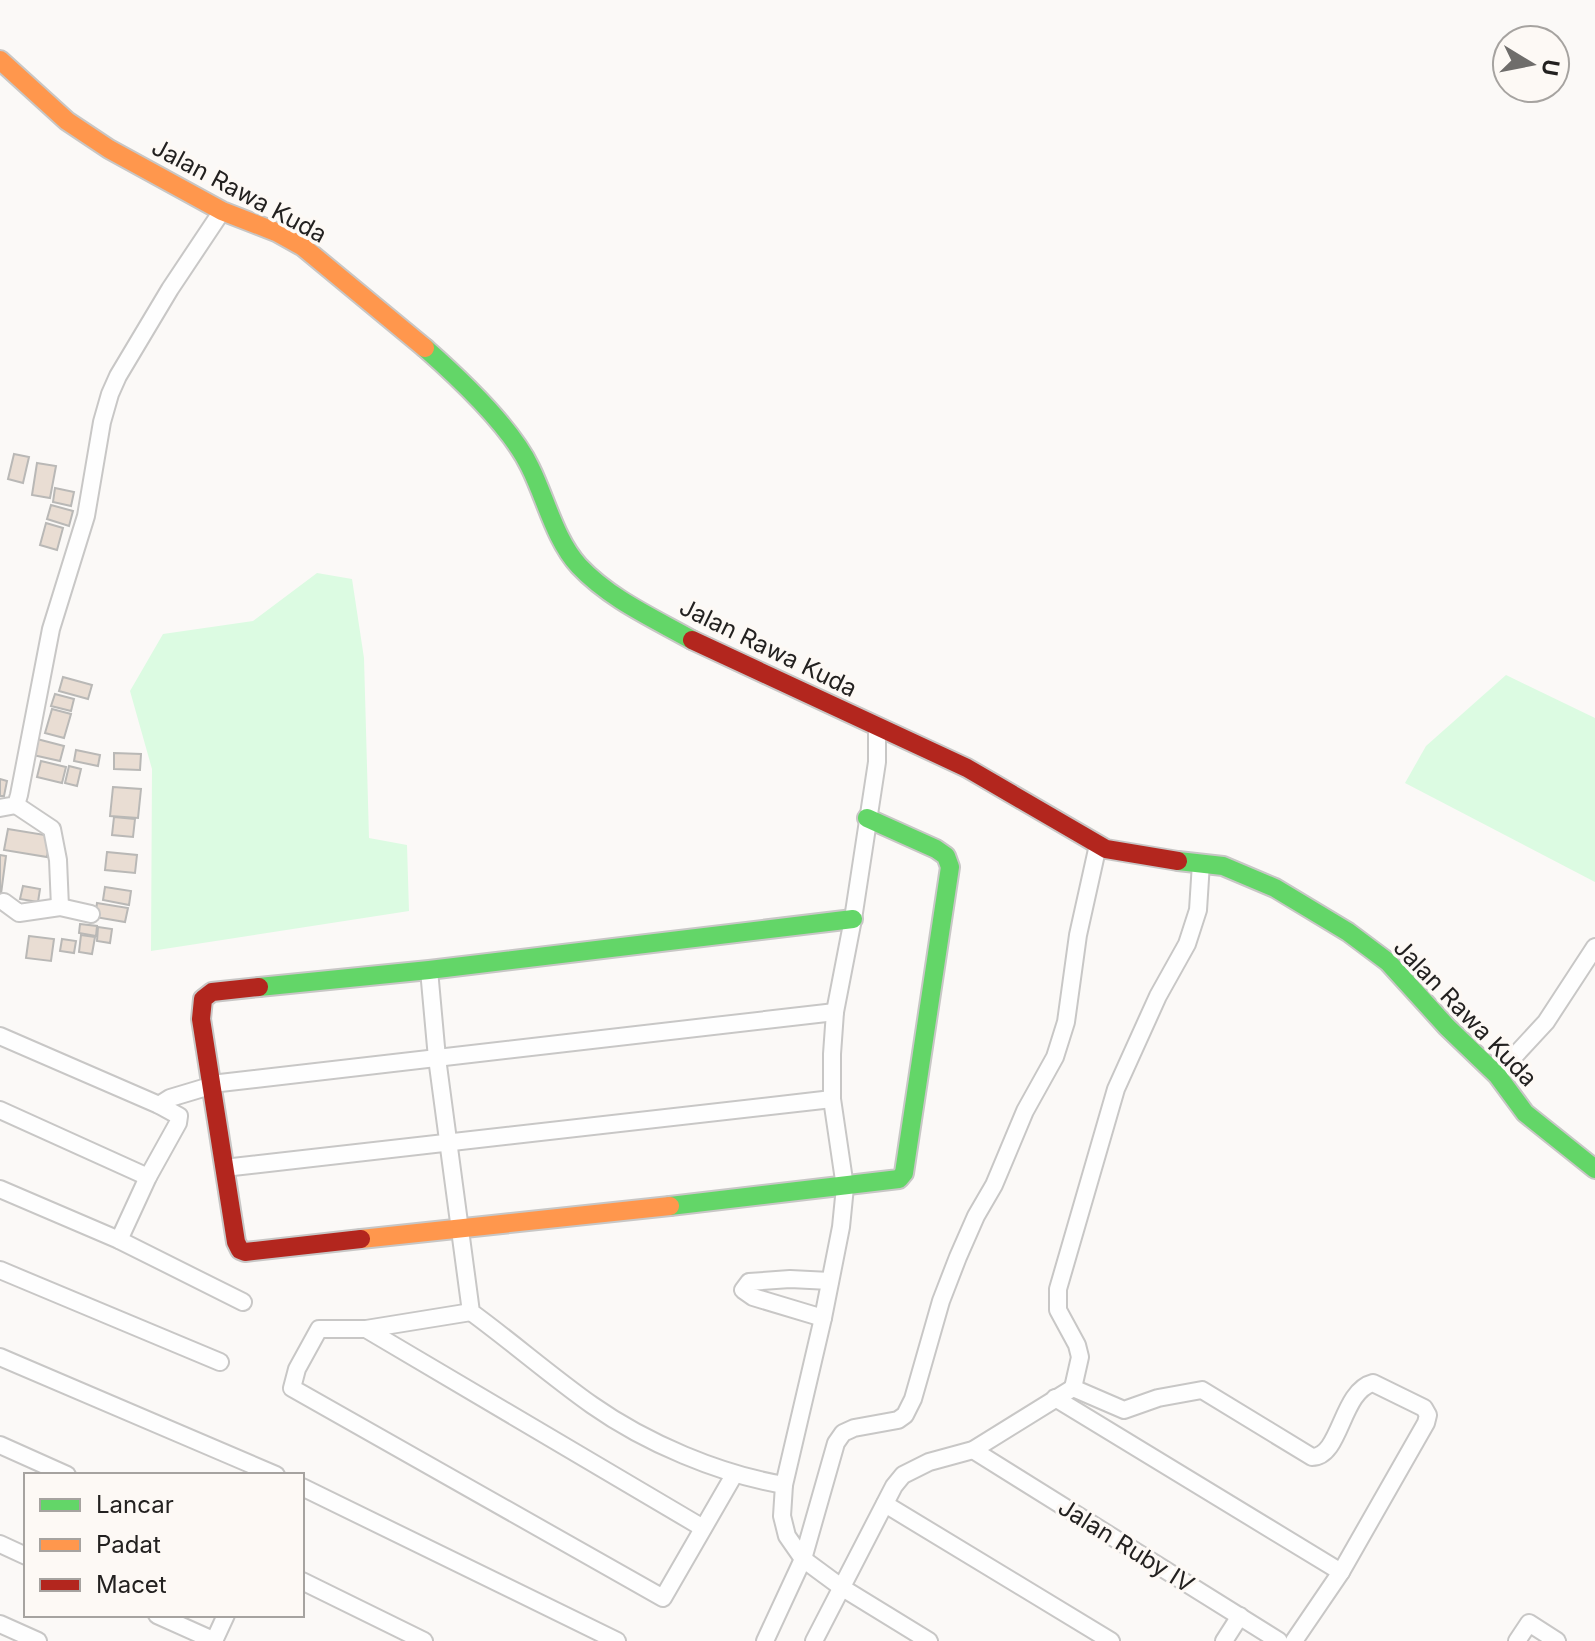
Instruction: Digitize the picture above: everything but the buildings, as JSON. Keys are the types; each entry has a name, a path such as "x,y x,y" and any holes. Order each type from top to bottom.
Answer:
{"street":[{"name":"Jalan Rawa Kuda","path":"0,60 84,133 222,211 276,232 303,247 429,352 499,421 529,464 566,549 580,567 615,597 699,644 967,768 1098,845 1130,854 1223,866 1275,888 1348,932 1388,962 1447,1027 1497,1075 1525,1113 1595,1169"},
{"path":"60,907 58,860 52,829 8,806 51,629 86,516 102,422 110,394 170,289 222,211"},
{"path":"877,728 877,762 835,1012 832,1099 845,1187 841,1227 784,1485 782,1516 784,1527 803,1559 841,1587 929,1641"},
{"path":"853,919 429,970 212,992 203,999 201,1019 236,1242 240,1250 245,1252 459,1229 899,1179 906,1167 950,862 945,855 867,818"},
{"path":"765,1641 803,1559 836,1443 843,1433 854,1428 898,1420 905,1415 913,1399 941,1301 958,1257 994,1185 1025,1111 1055,1057 1066,1022 1078,935 1098,845"},
{"path":"814,1641 894,1486 903,1475 929,1462 973,1450 1073,1388 1080,1357 1058,1310 1058,1289 1116,1089 1191,932 1198,910 1201,863"},
{"path":"4,902 19,913 60,907 91,914"},
{"path":"1497,1075 1546,1022 1595,947"},
{"path":"429,970 437,1058 471,1312 614,1419 734,1475 784,1485"},
{"path":"159,1105 170,1098 210,1085 835,1012"},
{"path":"0,1036 179,1116 119,1240"},
{"path":"224,1168 832,1099"},
{"path":"0,1110 148,1177"},
{"path":"0,1189 119,1240 243,1302"},
{"path":"0,1270 220,1362"},
{"path":"823,1318 753,1297 743,1290 749,1282 790,1279 830,1281"},
{"path":"471,1312 366,1329 319,1329 297,1369 292,1388 663,1598 734,1475"},
{"path":"366,1329 703,1528"},
{"path":"0,1357 271,1473"},
{"path":"1073,1388 1124,1410 1169,1395 1202,1390 1312,1457 1324,1454 1362,1386 1373,1383 1424,1408 1428,1415 1426,1423 1341,1572 1294,1641"},
{"path":"1055,1398 1341,1572"},
{"path":"0,1445 63,1473"},
{"name":"Jalan Ruby IV","path":"973,1450 1279,1641"},
{"path":"304,1488 617,1641"},
{"path":"885,1504 1111,1641"},
{"path":"0,1544 24,1555"},
{"path":"304,1582 424,1641"},
{"path":"1224,1641 1240,1616"},
{"path":"161,1617 214,1641 225,1617"},
{"path":"1517,1641 1529,1623 1557,1641"},
{"path":"0,1624 38,1641"}],"green space":[{"path":"317,573 352,579 364,658 369,838 407,845 409,911 151,951 152,769 130,691 163,634 253,621"},
{"path":"1506,675 1595,718 1595,882 1405,783 1426,746"}],"traffic: fast":[{"path":"425,348 468,388 510,436 530,467 563,544 579,566 618,598 692,640"},
{"path":"670,1206 899,1179 904,1173 950,867 946,856 936,849 867,818"},
{"path":"1178,861 1223,866 1275,888 1348,932 1388,962 1447,1027 1497,1075 1525,1113 1595,1169"},
{"path":"259,987 429,970 853,919"}],"traffic: slow":[{"path":"0,60 67,121 109,149 222,211 276,232 303,247 425,348"},
{"path":"361,1239 670,1206"}],"traffic: jam":[{"path":"692,640 967,768 1106,849 1178,861"},
{"path":"259,987 212,992 203,999 201,1019 236,1242 245,1252 361,1239"}]}
